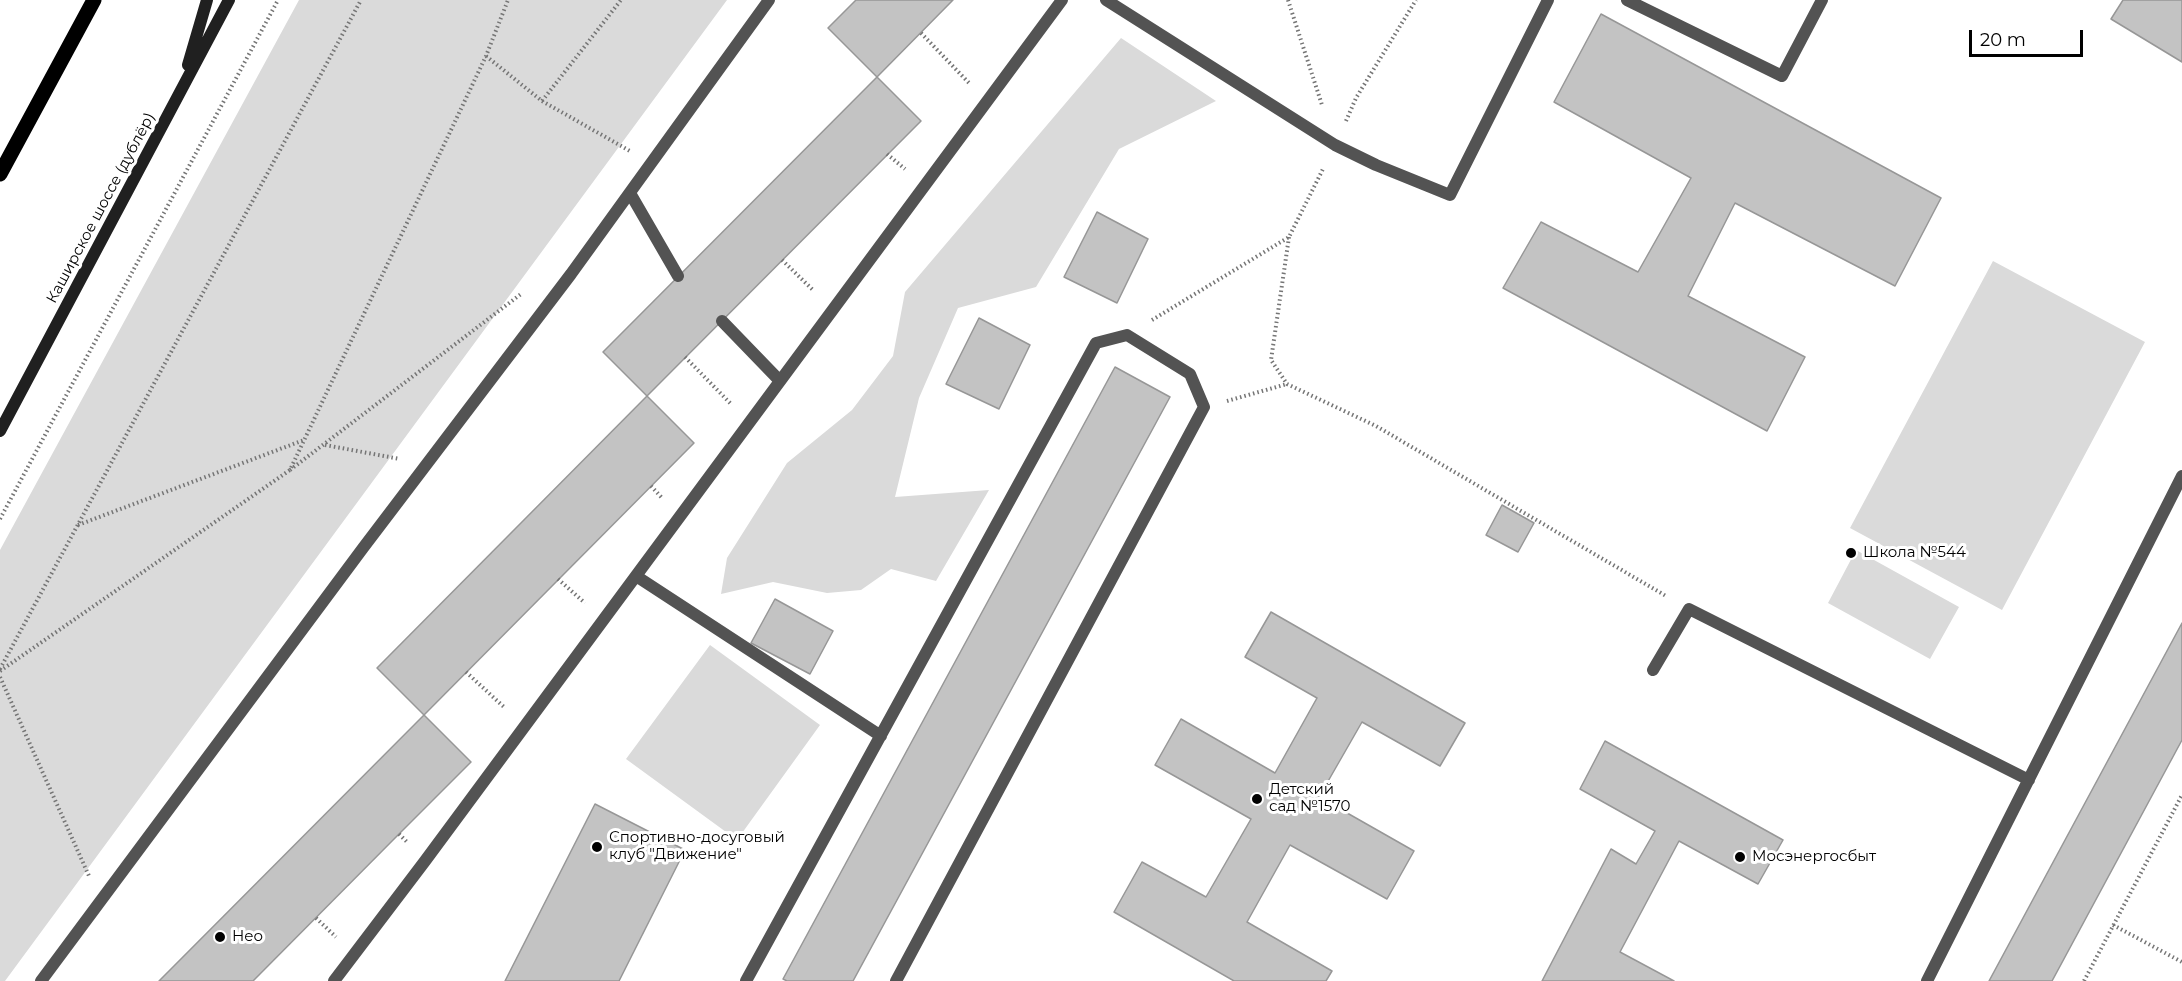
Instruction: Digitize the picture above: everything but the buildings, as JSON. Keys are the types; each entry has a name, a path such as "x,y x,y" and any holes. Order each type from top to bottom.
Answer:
{"main road":[{"path":"0,174 94,0"},
{"path":"180,89 207,0"},
{"name":"Каширское шоссе (дублёр)","path":"0,431 229,0"}],"lane":[{"path":"41,981 571,274 769,0"},
{"path":"334,981 1062,0"},
{"path":"1106,0 1335,145 1376,165 1450,195 1548,0"},
{"path":"1627,0 1782,76 1822,0"},
{"path":"630,193 678,276"},
{"path":"722,321 780,381"},
{"path":"747,981 1096,343 1126,335 1190,374 1204,407 896,981"},
{"path":"1927,981 2182,476"},
{"path":"636,576 881,736"},
{"path":"1653,670 1689,609 2029,780"}],"path":[{"path":"0,519 278,0"},
{"path":"0,670 361,0"},
{"path":"290,470 486,56 508,0"},
{"path":"542,101 621,0"},
{"path":"1288,0 1335,145"},
{"path":"1416,0 1356,98 1289,237 1271,360 1287,384 1376,426 1689,609"},
{"path":"921,33 987,101"},
{"path":"486,56 542,101 652,163"},
{"path":"1126,335 1289,237"},
{"path":"782,261 833,310"},
{"path":"0,670 290,470 528,288"},
{"path":"685,357 749,422"},
{"path":"1204,407 1287,384"},
{"path":"77,525 304,440"},
{"path":"324,445 427,464"},
{"path":"558,579 603,620"},
{"path":"466,672 525,726"},
{"path":"0,677 93,884"},
{"path":"2084,981 2182,795"},
{"path":"2113,925 2182,962"}],"shaded area":[{"path":"299,0 727,0 5,981 0,981 0,550"},
{"path":"1121,38 1216,101 1119,149 1036,287 958,308 919,398 895,497 989,490 936,581 891,569 861,590 827,593 773,582 721,594 727,558 787,463 852,410 893,356 905,292"},
{"path":"1993,261 2145,342 2002,610 1850,528"},
{"path":"1856,550 1959,607 1930,659 1828,603"},
{"path":"710,645 820,725 737,840 626,759"}],"place":[{"name":"Школа №544","path":"1851,553"},
{"name":"Детский сад №1570","path":"1257,799"},
{"name":"Спортивно-досуговый клуб \"Движение\"","path":"597,847"},
{"name":"Мосэнергосбыт","path":"1740,857"},
{"name":"Нео","path":"220,937"}]}
